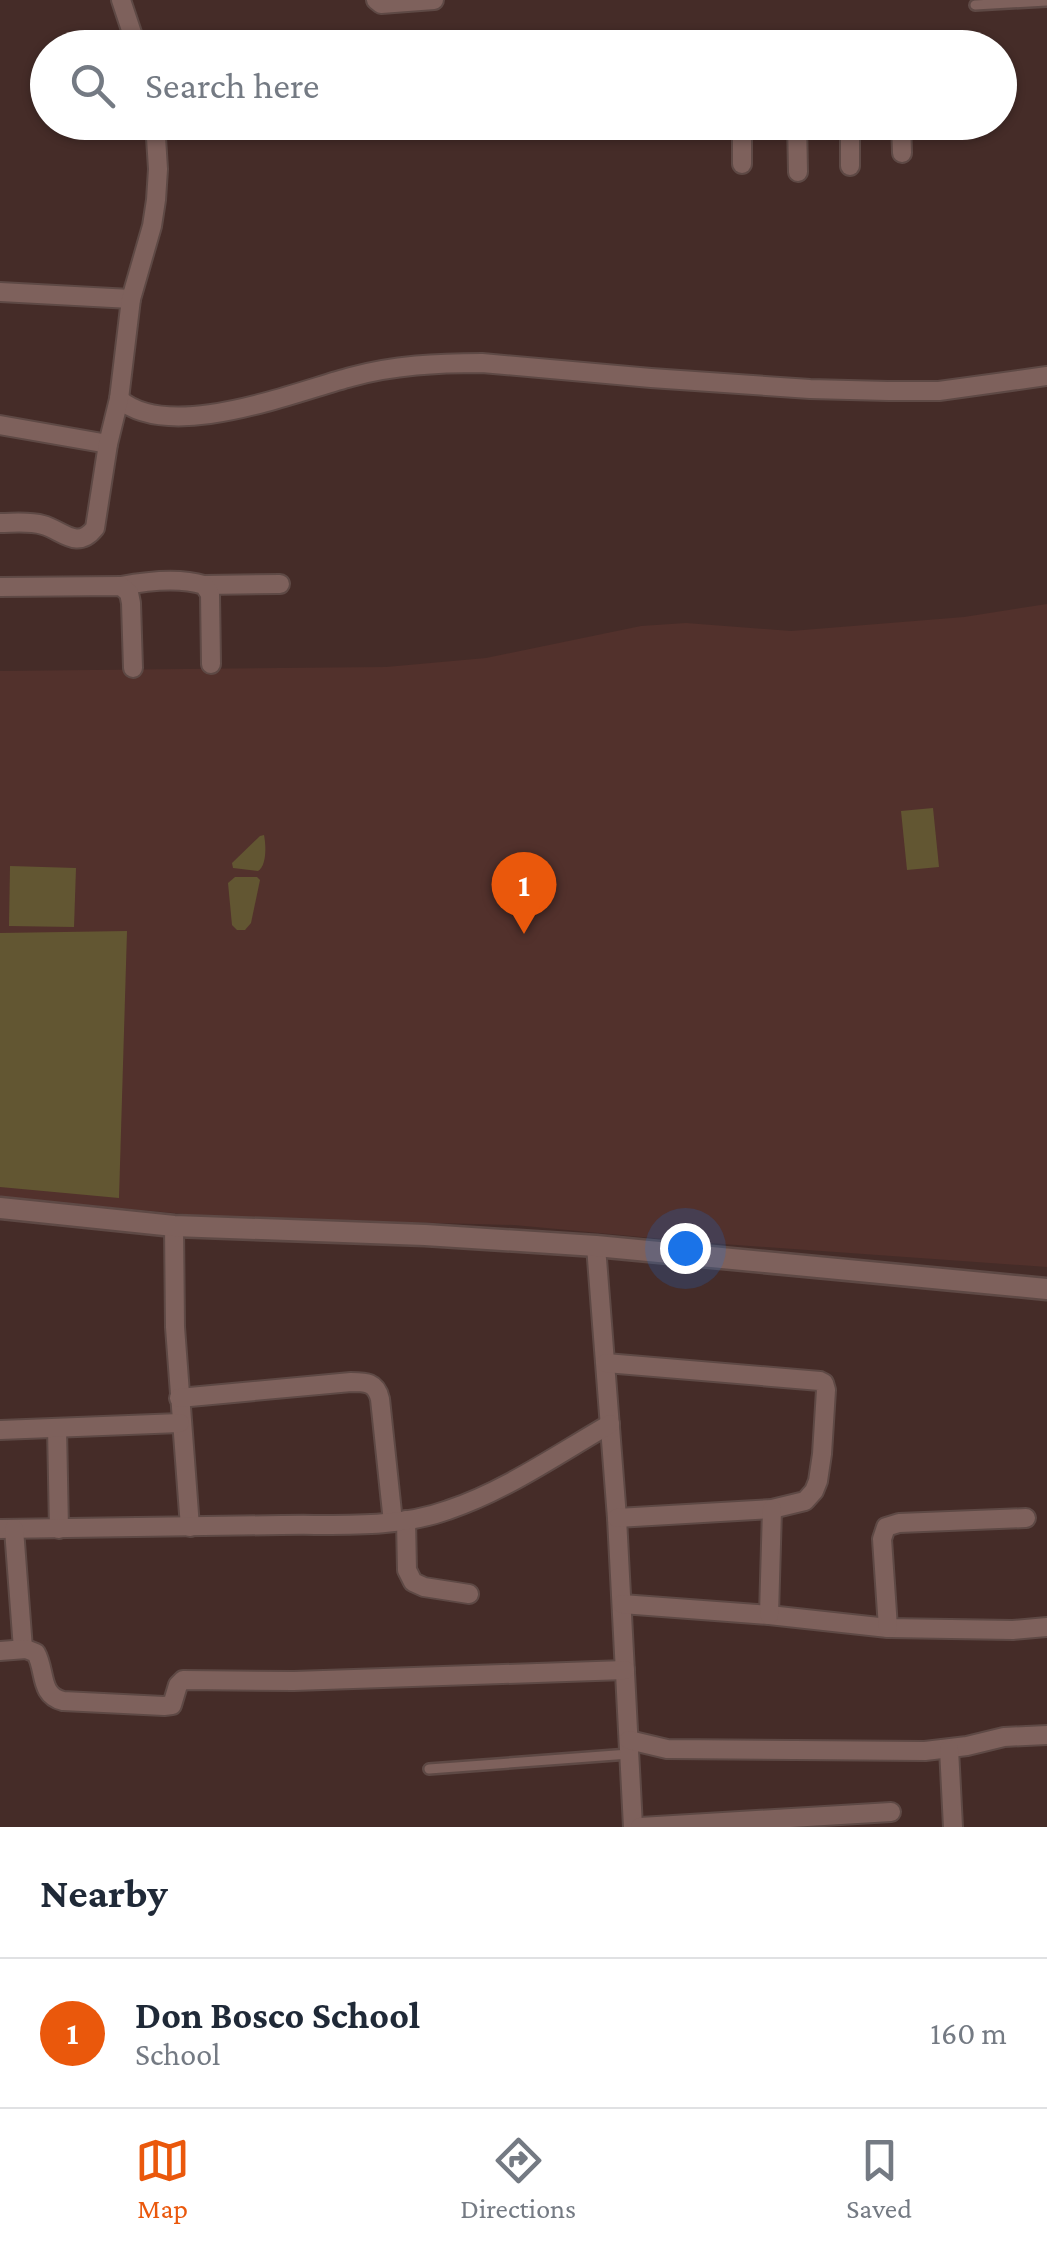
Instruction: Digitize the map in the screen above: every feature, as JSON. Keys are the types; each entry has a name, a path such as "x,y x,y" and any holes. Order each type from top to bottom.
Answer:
{"street":[{"path":"120,0 131,30"},
{"path":"376,0 381,4 434,0"},
{"path":"0,523 39,524 69,538 91,534 119,399 131,299 152,226 158,169 156,140"},
{"path":"742,140 742,164"},
{"path":"797,140 798,172"},
{"path":"850,140 850,166"},
{"path":"902,140 902,153"},
{"path":"0,292 131,299"},
{"path":"119,399 152,415 216,414 289,397 352,376 441,362 810,389 888,391 939,391 1047,376"},
{"path":"0,425 108,444"},
{"path":"0,587 182,581 280,584"},
{"path":"204,584 210,600 211,664"},
{"path":"121,586 130,594 134,668"},
{"path":"0,1208 174,1226 596,1246 1047,1289"},
{"path":"174,1226 180,1423 190,1527"},
{"path":"596,1246 637,1827 891,1812"},
{"path":"606,1363 824,1382 826,1390 822,1454 814,1490 805,1501 772,1509 617,1518"},
{"path":"179,1398 351,1382 372,1384 380,1399 407,1570 413,1582 424,1587 470,1594"},
{"path":"0,1430 180,1423"},
{"path":"23,1649 7,1529 399,1521 448,1510 487,1494 610,1424"},
{"path":"56,1428 59,1529"},
{"path":"770,1615 772,1509"},
{"path":"888,1628 882,1539 886,1526 1026,1518"},
{"path":"622,1604 888,1628 1047,1627"},
{"path":"0,1651 32,1650 39,1657 52,1698 148,1706 172,1705 179,1682 193,1679 294,1681 625,1666"},
{"path":"545,1662 625,1666"},
{"path":"629,1747 949,1749 1004,1737 1047,1735"},
{"path":"949,1749 953,1827"}],"lane":[{"path":"975,6 1047,2"},
{"path":"428,1768 629,1747"}],"shaded area":[{"path":"1047,604 1047,1267 514,1225 217,1217 0,1197 0,671 386,667 486,658 641,626 686,623 791,631 964,617"},
{"path":"933,808 939,867 907,870 901,811"},
{"path":"264,835 261,868 233,868 232,863"},
{"path":"10,866 76,868 74,927 9,926"},
{"path":"235,877 260,880 251,923 245,930 232,925 228,883"},
{"path":"127,931 119,1198 0,1187 0,933"}],"place":[{"name":"Don Bosco School","path":"524,934"}]}
